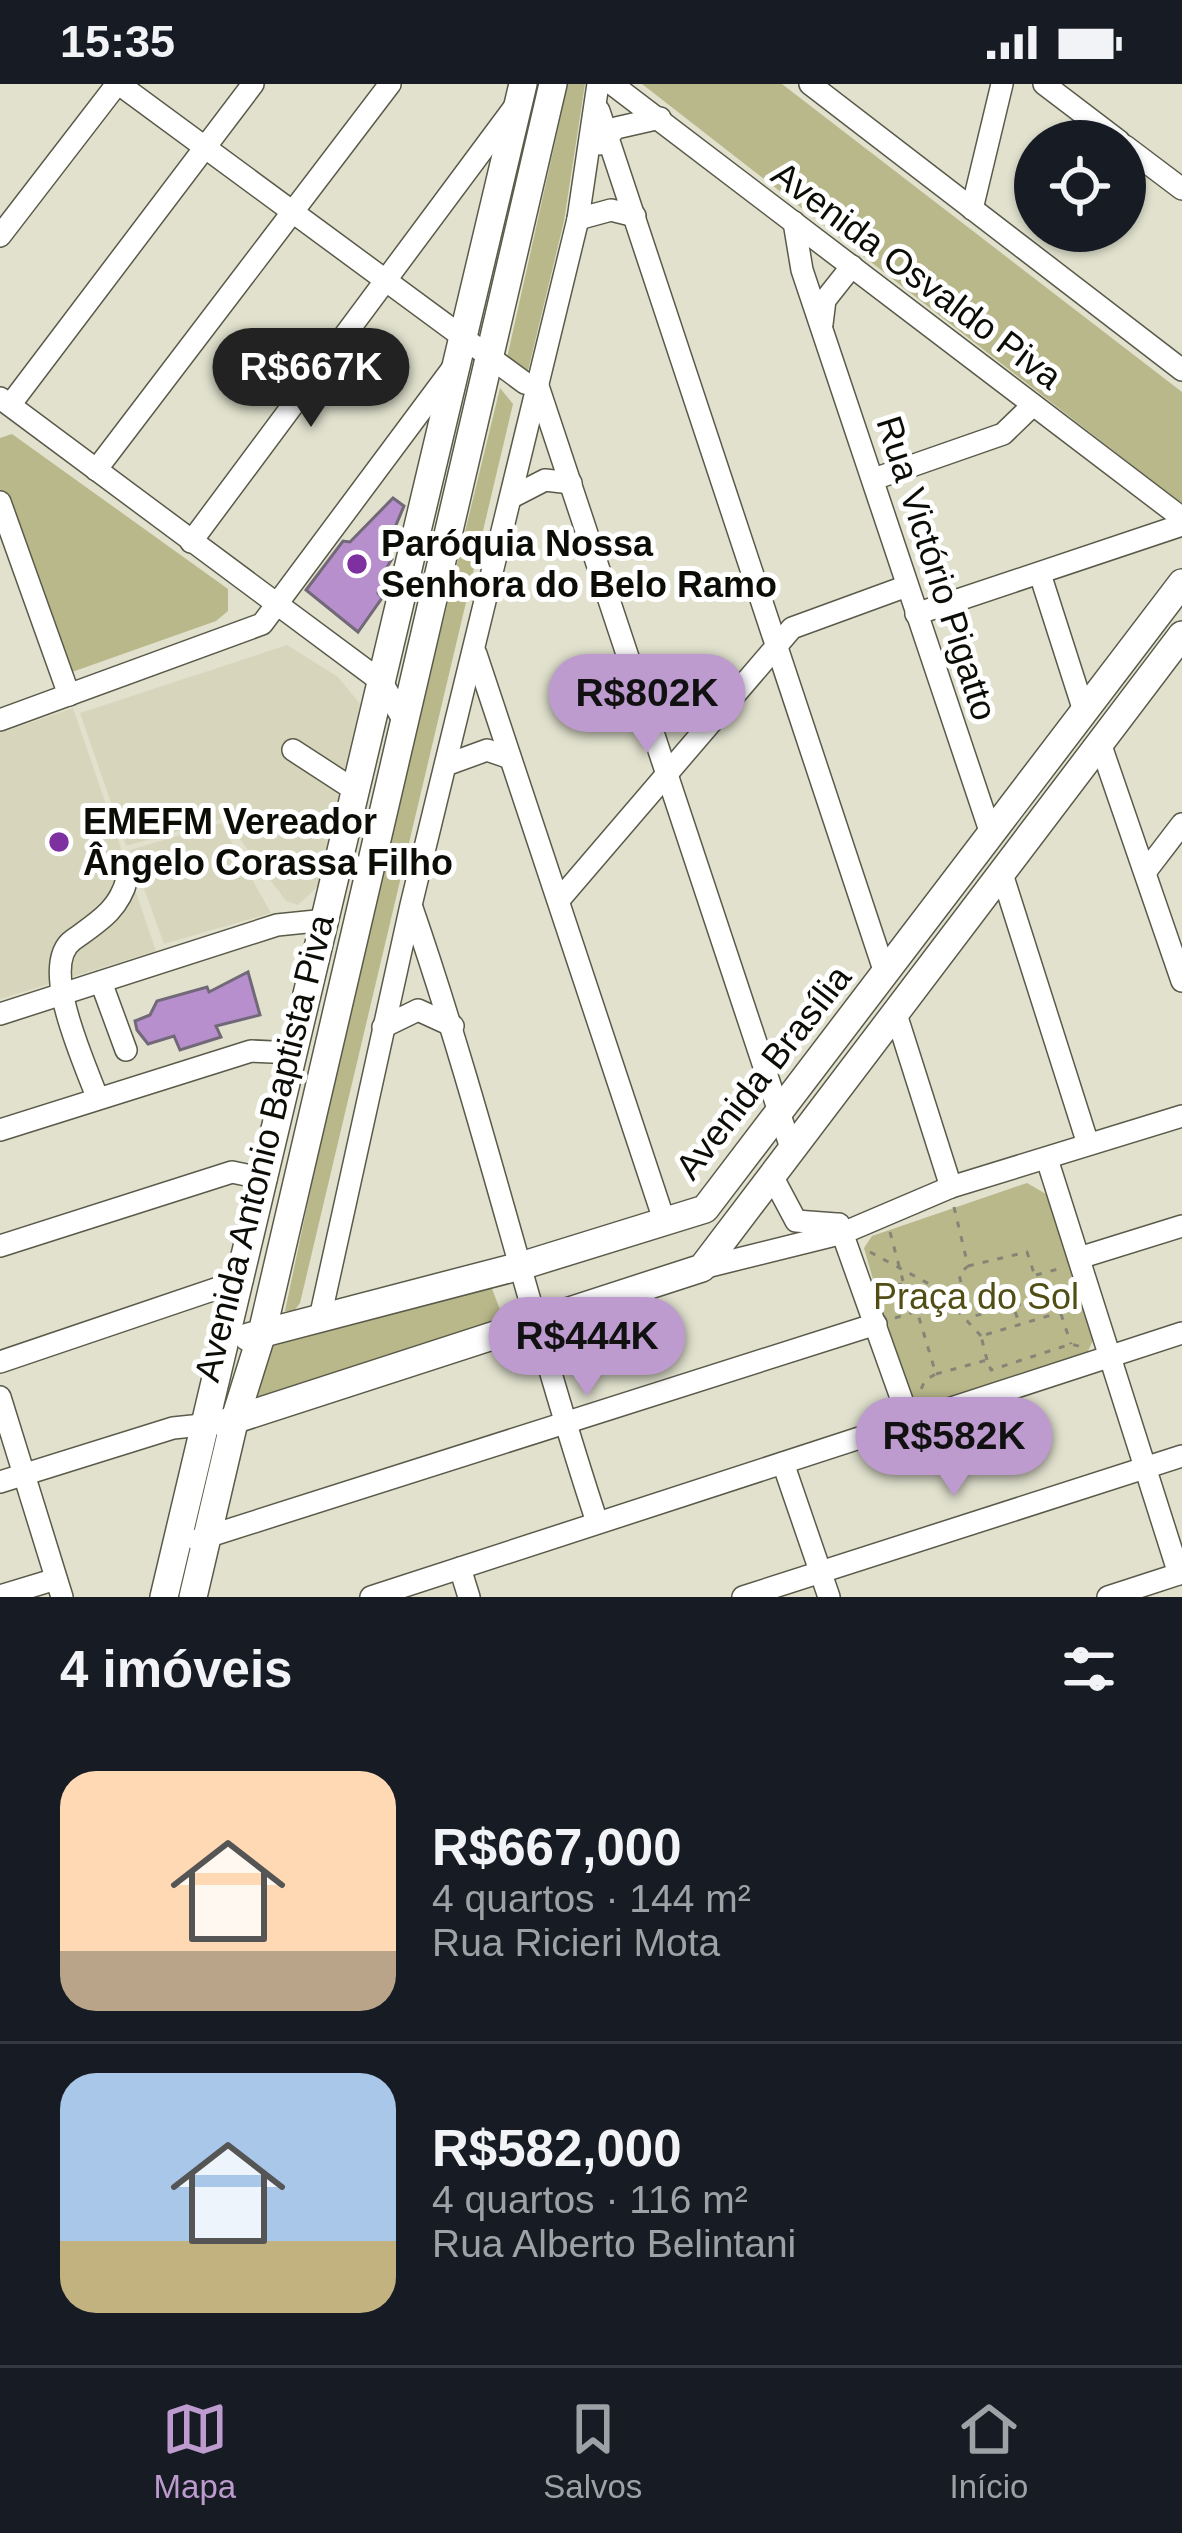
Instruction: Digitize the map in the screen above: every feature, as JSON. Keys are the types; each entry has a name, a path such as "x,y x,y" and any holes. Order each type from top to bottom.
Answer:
{"main road":[{"name":"Avenida Antonio Baptista Piva","path":"193,1597 234,1421 262,1334 553,84"},
{"name":"Avenida Antonio Baptista Piva","path":"164,1597 520,94"},
{"name":"Avenida Brasília","path":"224,1344 320,1318 526,1277 705,1209 1182,584"},
{"name":"Avenida Brasília","path":"702,1268 1182,635"},
{"path":"352,804 378,826"},
{"path":"202,1425 234,1421 702,1268"}],"street":[{"path":"0,236 118,84 207,145 385,283 525,383 538,386"},
{"path":"253,84 5,402 382,682 402,718"},
{"path":"96,470 390,84"},
{"name":"Avenida Osvaldo Piva","path":"612,84 1182,522"},
{"path":"810,84 1182,370"},
{"path":"973,208 1002,84"},
{"path":"1044,84 1092,120"},
{"path":"191,542 520,94"},
{"path":"598,94 885,974"},
{"path":"320,1318 382,1027 578,219 598,94"},
{"path":"590,159 608,134 641,118 660,118"},
{"path":"1146,161 1182,189"},
{"path":"578,219 611,210 635,216"},
{"name":"Rua Victório Pigatto","path":"794,222 798,254 990,831"},
{"path":"822,324 825,300 852,266"},
{"path":"0,720 262,624 455,364"},
{"path":"538,386 791,1148"},
{"path":"874,479 1003,434 1033,405"},
{"path":"512,497 545,480 571,483"},
{"path":"0,502 69,694"},
{"path":"916,614 1182,522"},
{"path":"1040,574 1084,711"},
{"path":"559,900 791,628 907,586"},
{"path":"475,651 664,1223"},
{"path":"382,682 411,679"},
{"path":"1100,743 1182,981"},
{"path":"293,750 352,804"},
{"path":"446,765 487,751 510,758"},
{"path":"1146,872 1182,824"},
{"path":"1003,877 1088,1144"},
{"path":"97,1097 62,994 62,952 112,911 127,879"},
{"path":"411,905 453,1027 526,1277 533,1327 597,1522"},
{"path":"0,1014 277,926 326,920"},
{"path":"101,982 126,1050"},
{"path":"382,1027 418,1010 453,1027"},
{"path":"896,1015 951,1194"},
{"path":"0,1130 251,1051 295,1053"},
{"path":"702,1268 951,1194 1182,1116"},
{"path":"1047,1159 1074,1262 1111,1357 1181,1573 1159,1589 1108,1597"},
{"path":"0,1246 232,1172 266,1179"},
{"path":"772,1176 796,1221 848,1226"},
{"path":"848,1226 916,1409"},
{"path":"1074,1262 1182,1226"},
{"path":"0,1362 242,1280"},
{"path":"178,1538 206,1542 881,1322"},
{"path":"371,1597 783,1463 916,1409 1182,1333"},
{"path":"0,1397 59,1588 0,1597"},
{"path":"0,1482 173,1428 202,1425"},
{"path":"743,1597 1182,1456"},
{"path":"783,1463 829,1597"},
{"path":"460,1568 469,1597"}],"path":[{"path":"951,1194 972,1202"},
{"path":"951,1194 968,1266"},
{"path":"935,1374 904,1284 899,1267 889,1230 872,1236 864,1250 899,1267 946,1295 981,1336 991,1370 1071,1344 1090,1348 1085,1358"},
{"path":"1042,1298 1027,1252 968,1266 959,1274 974,1316 1048,1297 1071,1344"},
{"path":"1034,1275 1074,1262"},
{"path":"904,1284 874,1288 881,1322 932,1307 931,1301 962,1289"},
{"path":"1013,1306 1020,1325"},
{"path":"981,1336 1082,1306"},
{"path":"916,1409 926,1380 987,1360"},
{"path":"909,1381 916,1409"}],"shaded area":[{"path":"287,645 338,677 360,704 317,887 298,905 286,901 224,818 126,846 80,713"},
{"name":"EMEFM Vereador Ângelo Corassa Filho","path":"73,708 156,951 0,999 0,733"},
{"path":"221,823 271,913 164,944 130,850"}],"green space":[{"path":"568,84 585,84 564,221 527,375 507,358"},
{"path":"642,84 782,84 1182,392 1182,504"},
{"path":"500,388 513,404 300,1303 294,1311 285,1311 348,1012"},
{"path":"12,434 228,589 228,611 216,621 72,672 0,489 0,438"},
{"name":"Praça do Sol","path":"1027,1183 1046,1194 1093,1340 1085,1358 924,1405 907,1398 864,1248 872,1236"},
{"path":"491,1286 504,1320 259,1398 254,1394 268,1344"}],"building":[{"name":"Paróquia Nossa Senhora do Belo Ramo","path":"393,498 404,506 391,537 395,544 387,553 392,559 378,593 382,598 358,632 306,590 343,541 350,542"},
{"path":"248,972 260,1015 216,1026 221,1037 180,1050 174,1036 148,1044 137,1030 135,1021 150,1015 157,1001 207,987 209,992"}],"place":[{"name":"Paróquia Nossa Senhora do Belo Ramo","path":"357,564"},
{"name":"EMEFM Vereador Ângelo Corassa Filho","path":"59,842"}]}
